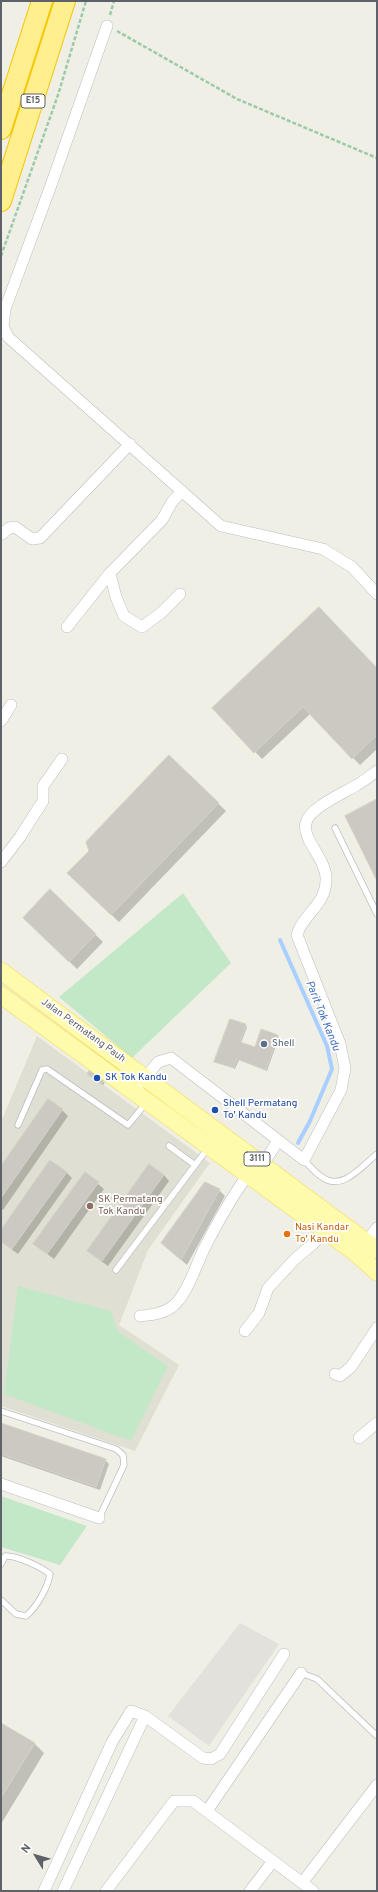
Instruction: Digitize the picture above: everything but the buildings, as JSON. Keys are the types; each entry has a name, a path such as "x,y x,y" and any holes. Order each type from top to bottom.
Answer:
{"highway":[{"name":"E15","path":"1,128 42,1"},
{"name":"E15","path":"1,201 65,1"}],"main road":[{"name":"Jalan Permatang Pauh","path":"1,971 370,1243 377,1272"},
{"name":"Jalan Permatang Pauh","path":"1,995 323,1230 370,1243"}],"street":[{"path":"107,26 50,188 5,309 3,326 8,337 222,526 323,549 352,567 377,594"},
{"path":"2,534 9,528 15,527 32,539 40,538 130,444"},
{"path":"67,627 110,573 162,520 172,502 182,491"},
{"path":"110,573 116,597 124,616 142,627 161,613 180,594"},
{"path":"1,721 11,705"},
{"path":"1,862 43,801 43,786 62,759"},
{"path":"141,1097 146,1077 158,1062 171,1058 304,1160 341,1090 345,1068 340,1044 297,935 299,926 313,912 323,894 327,879 323,866 306,833 306,822 318,807 358,785 377,771"},
{"path":"263,1164 278,1141"},
{"path":"140,1316 154,1315 172,1308 182,1296 207,1243 236,1190 248,1174"},
{"path":"245,1331 259,1312 268,1288 295,1259 314,1243 323,1230"},
{"path":"335,1374 340,1376 352,1367 377,1328"},
{"path":"359,1438 377,1423"},
{"path":"1,1484 99,1518"},
{"path":"44,1891 112,1742 130,1711 145,1716 203,1758 211,1759 220,1754 284,1654"},
{"path":"207,1811 301,1673"},
{"path":"63,1891 145,1716"},
{"path":"302,1883 377,1785"},
{"path":"106,1891 174,1801 193,1801 312,1891"},
{"path":"250,1891 273,1861"}],"lane":[{"path":"335,828 377,914"},
{"path":"18,1125 42,1070 46,1068 128,1125 141,1097"},
{"path":"169,1146 195,1165"},
{"path":"116,1270 209,1147"},
{"path":"304,1160 322,1178 334,1182 345,1180 377,1154"},
{"path":"1,1411 116,1449 123,1455 124,1465 99,1518"},
{"path":"1,1564 5,1556 11,1556 45,1570 50,1574 45,1587 31,1612 26,1616 16,1614 1,1603"},
{"path":"301,1673 317,1679 377,1736"}],"path":[{"path":"1,256 58,94 86,1"},
{"path":"107,26 237,99 377,158"}],"shaded area":[{"name":"SK Permatang Tok Kandu","path":"37,1036 210,1163 148,1250 119,1325 179,1365 135,1451 1,1406 1,1122"},
{"path":"240,1623 279,1644 209,1746 168,1716"}],"green space":[{"path":"183,893 231,963 132,1058 59,997"},
{"path":"18,1286 111,1311 117,1331 168,1366 131,1441 4,1394"},
{"path":"1,1496 87,1526 60,1565 1,1547"}],"waterway":[{"name":"Parit Tok Kandu","path":"280,940 327,1046 332,1069 310,1121 298,1143"}],"place":[{"name":"Shell","path":"264,1044"},
{"name":"SK Tok Kandu","path":"97,1078"},
{"name":"Shell Permatang To' Kandu","path":"215,1110"},
{"name":"SK Permatang Tok Kandu","path":"90,1206"},
{"name":"Nasi Kandar To' Kandu","path":"287,1234"}]}
